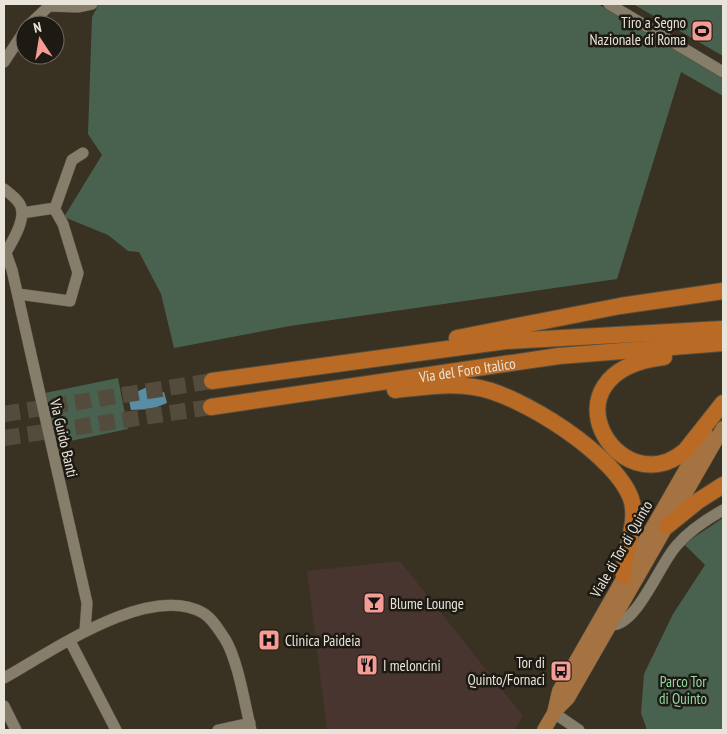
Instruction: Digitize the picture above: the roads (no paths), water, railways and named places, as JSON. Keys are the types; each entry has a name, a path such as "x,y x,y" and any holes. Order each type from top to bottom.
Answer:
{"highway":[{"path":"338,362 571,315 723,290"},
{"name":"Via del Foro Italico","path":"212,380 470,345 564,337 723,329"},
{"path":"713,344 685,352 634,362 616,373 606,384 600,396 597,411 605,439 622,456 641,463 660,462 678,456 685,451 723,403"},
{"name":"Via del Foro Italico","path":"212,407 559,356 713,344"},
{"path":"268,399 457,386 475,387 510,397 536,410 592,451 614,472 623,484 632,502 633,518 630,541 624,561 624,576"},
{"path":"667,526 698,501 723,485"}],"main road":[{"name":"Viale di Tor di Quinto","path":"554,713 559,691 723,403"},
{"name":"Viale di Tor di Quinto","path":"544,730 554,713 568,698 723,428"}],"street":[{"path":"40,15 49,6 78,7 92,4"},
{"path":"609,4 723,72"},
{"path":"4,62 8,44"},
{"path":"18,294 70,302 78,273 63,224 54,208 72,160 83,153"},
{"path":"4,189 20,204 22,213 18,228 5,254"},
{"path":"22,213 54,208"},
{"name":"Via Guido Banti","path":"5,254 12,270 18,294 87,603 85,631"},
{"path":"611,625 619,625 626,620 677,545 693,530 723,510"},
{"path":"628,594 637,595 648,590"},
{"path":"4,678 85,631 118,617 158,606 186,607 201,612 209,618 227,644 250,727 218,730"},
{"path":"70,641 116,730"},
{"path":"4,706 16,730"},
{"path":"554,713 579,730"}],"water":[{"path":"149,386 152,392 150,395 164,392 167,403 152,409 131,410 128,396"}],"tunnel":[{"path":"4,414 212,381"},
{"path":"4,438 211,407"}],"place":[{"name":"Tiro a Segno Nazionale di Roma","path":"702,31"},
{"name":"Blume Lounge","path":"374,603"},
{"name":"Clinica Paideia","path":"269,640"},
{"name":"I meloncini","path":"367,665"},
{"name":"Tor di Quinto/Fornaci","path":"561,671"}],"park label":[{"name":"Parco Tor di Quinto","path":"683,690"}]}
